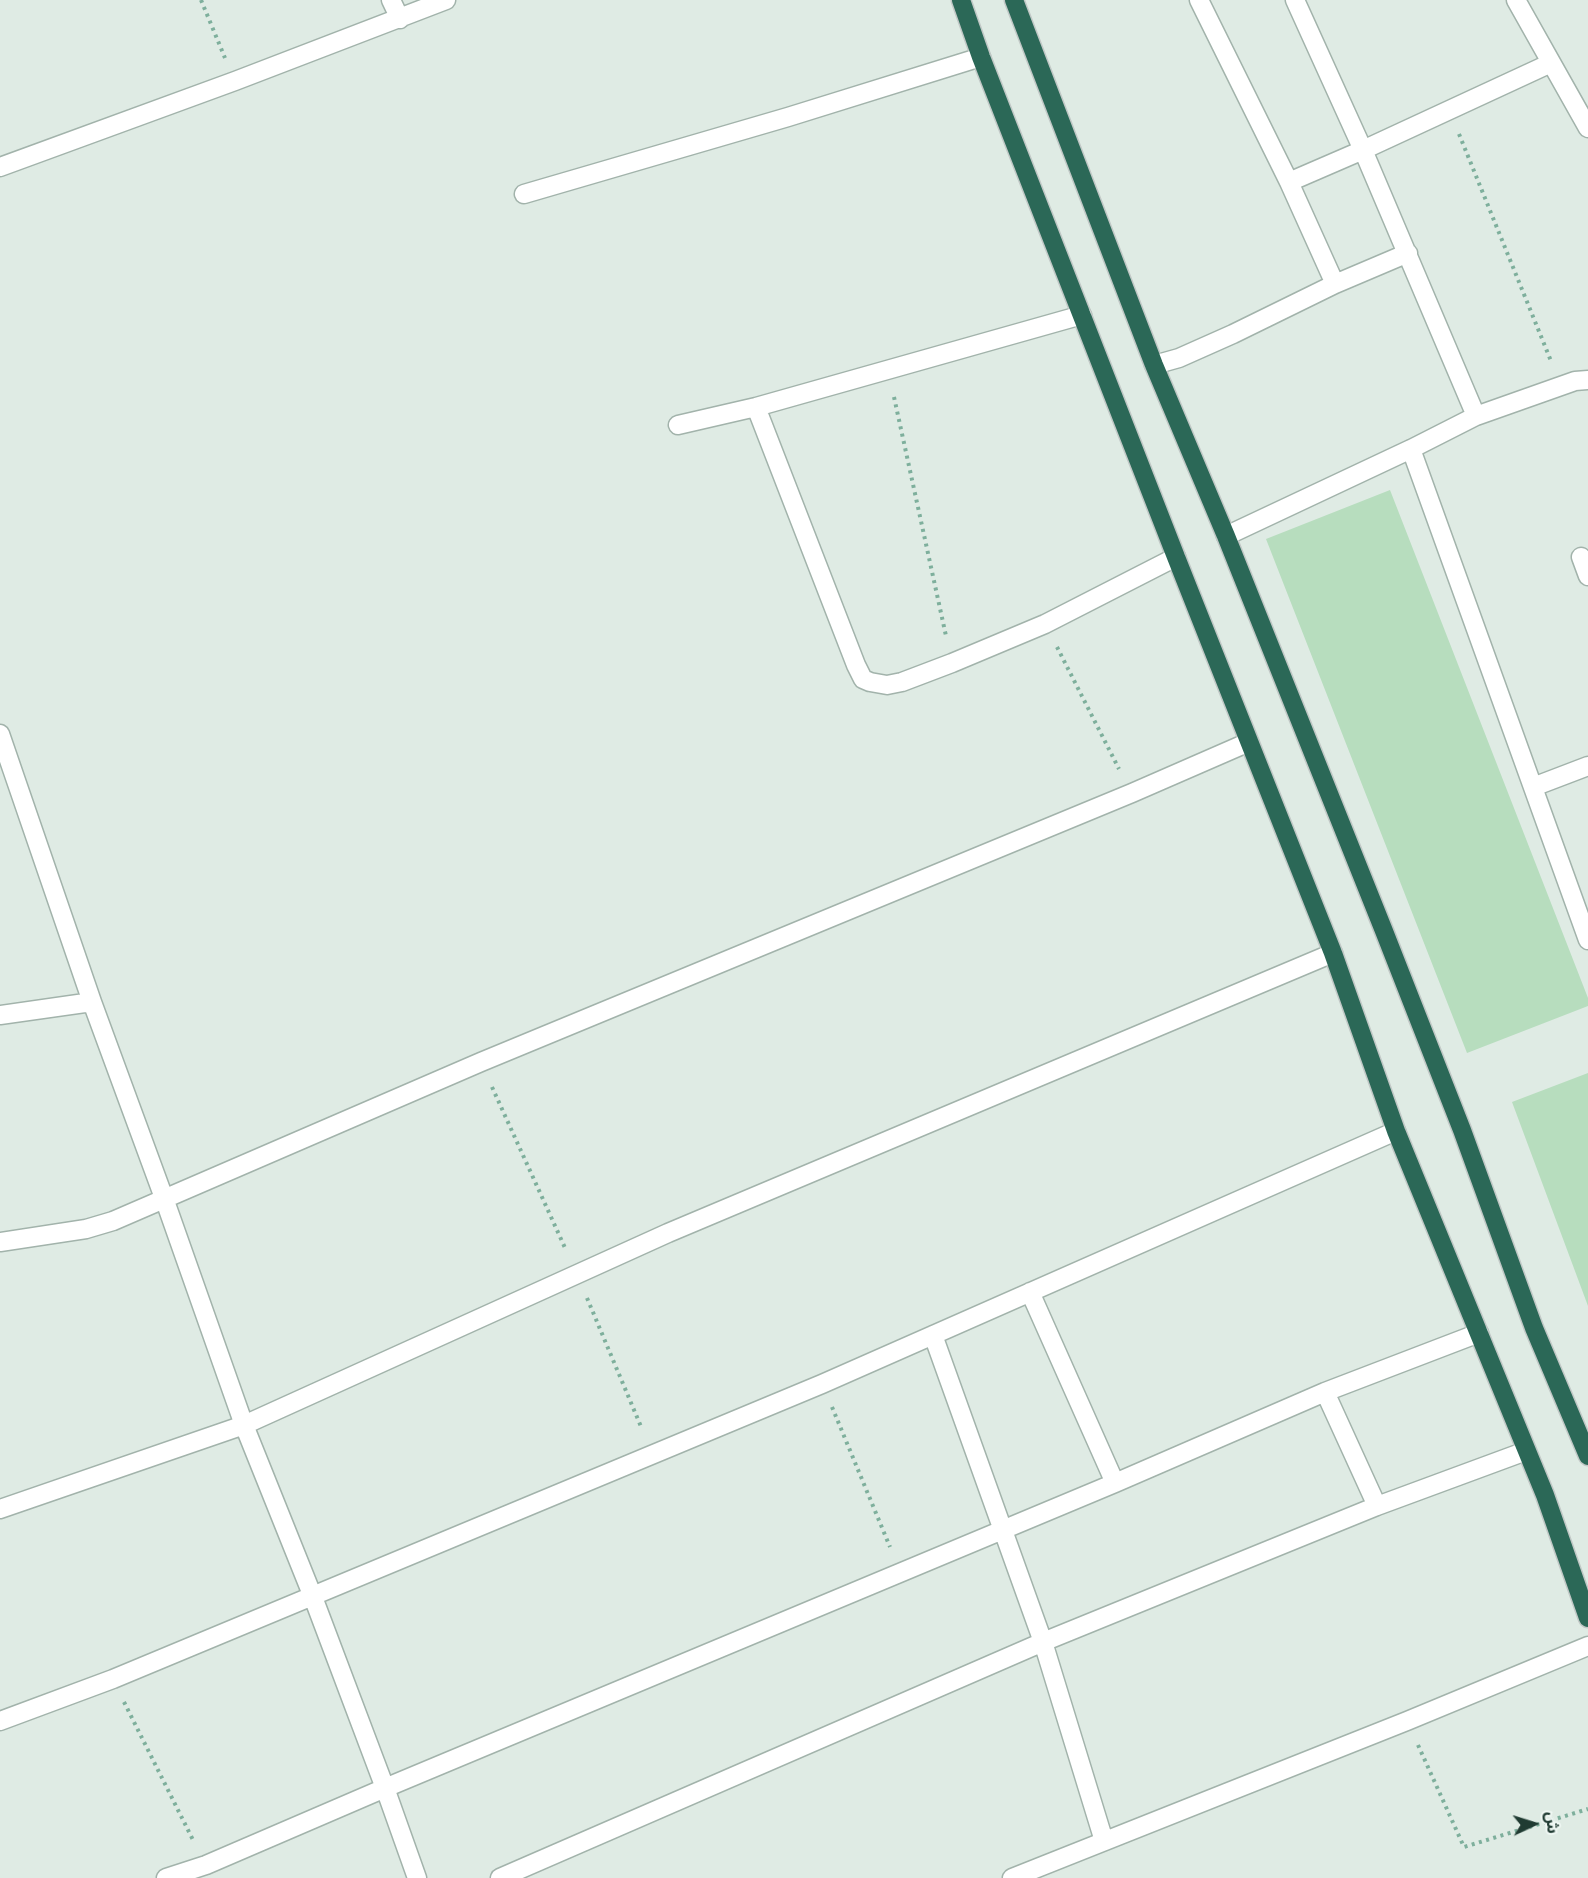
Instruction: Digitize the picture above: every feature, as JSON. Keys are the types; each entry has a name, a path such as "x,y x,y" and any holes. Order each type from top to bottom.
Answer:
{"highway":[{"path":"961,0 981,57 1176,557 1333,953 1396,1131 1545,1495 1588,1618"},
{"path":"1014,0 1154,364 1226,536 1462,1130 1534,1328 1588,1456"}],"street":[{"path":"391,0 400,18"},
{"path":"0,167 235,81 446,0"},
{"path":"1199,0 1289,182 1335,284"},
{"path":"1295,0 1408,253 1476,416"},
{"path":"1516,0 1588,128"},
{"path":"524,194 778,120 981,57"},
{"path":"1289,182 1551,63"},
{"path":"1154,364 1179,358 1201,349 1335,284 1408,253"},
{"path":"678,425 756,407 1082,315"},
{"path":"1226,536 1476,416 1575,381 1588,380"},
{"path":"756,407 856,665 863,678 870,682 887,685 902,682 952,663 1045,624 1176,557"},
{"path":"1411,449 1588,940"},
{"path":"1581,557 1588,576"},
{"path":"0,734 92,1002 244,1425 386,1788 417,1878"},
{"path":"0,1242 86,1229 113,1221 481,1062 1132,794 1250,741"},
{"path":"1533,787 1588,766"},
{"path":"0,1509 244,1425 668,1233 1333,953"},
{"path":"0,1015 92,1002"},
{"path":"0,1722 313,1597 822,1384 1396,1131"},
{"path":"1030,1292 1115,1483"},
{"path":"166,1878 206,1865 1003,1528 1115,1483 1325,1392 1479,1333"},
{"path":"933,1335 1043,1642 1104,1841"},
{"path":"1325,1392 1377,1506"},
{"path":"500,1878 1043,1642 1377,1506 1526,1451"},
{"path":"1012,1878 1407,1721 1588,1646"}],"path":[{"path":"201,0 235,81"},
{"path":"1450,110 1562,386"},
{"path":"889,370 952,663"},
{"path":"1045,624 1132,794"},
{"path":"822,1384 901,1572"},
{"path":"112,1679 206,1865"},
{"path":"1407,1721 1464,1847 1588,1809"}],"green space":[{"path":"1390,490 1588,998 1588,1006 1467,1053 1266,539"},
{"path":"1588,1073 1588,1306 1512,1102"}]}
